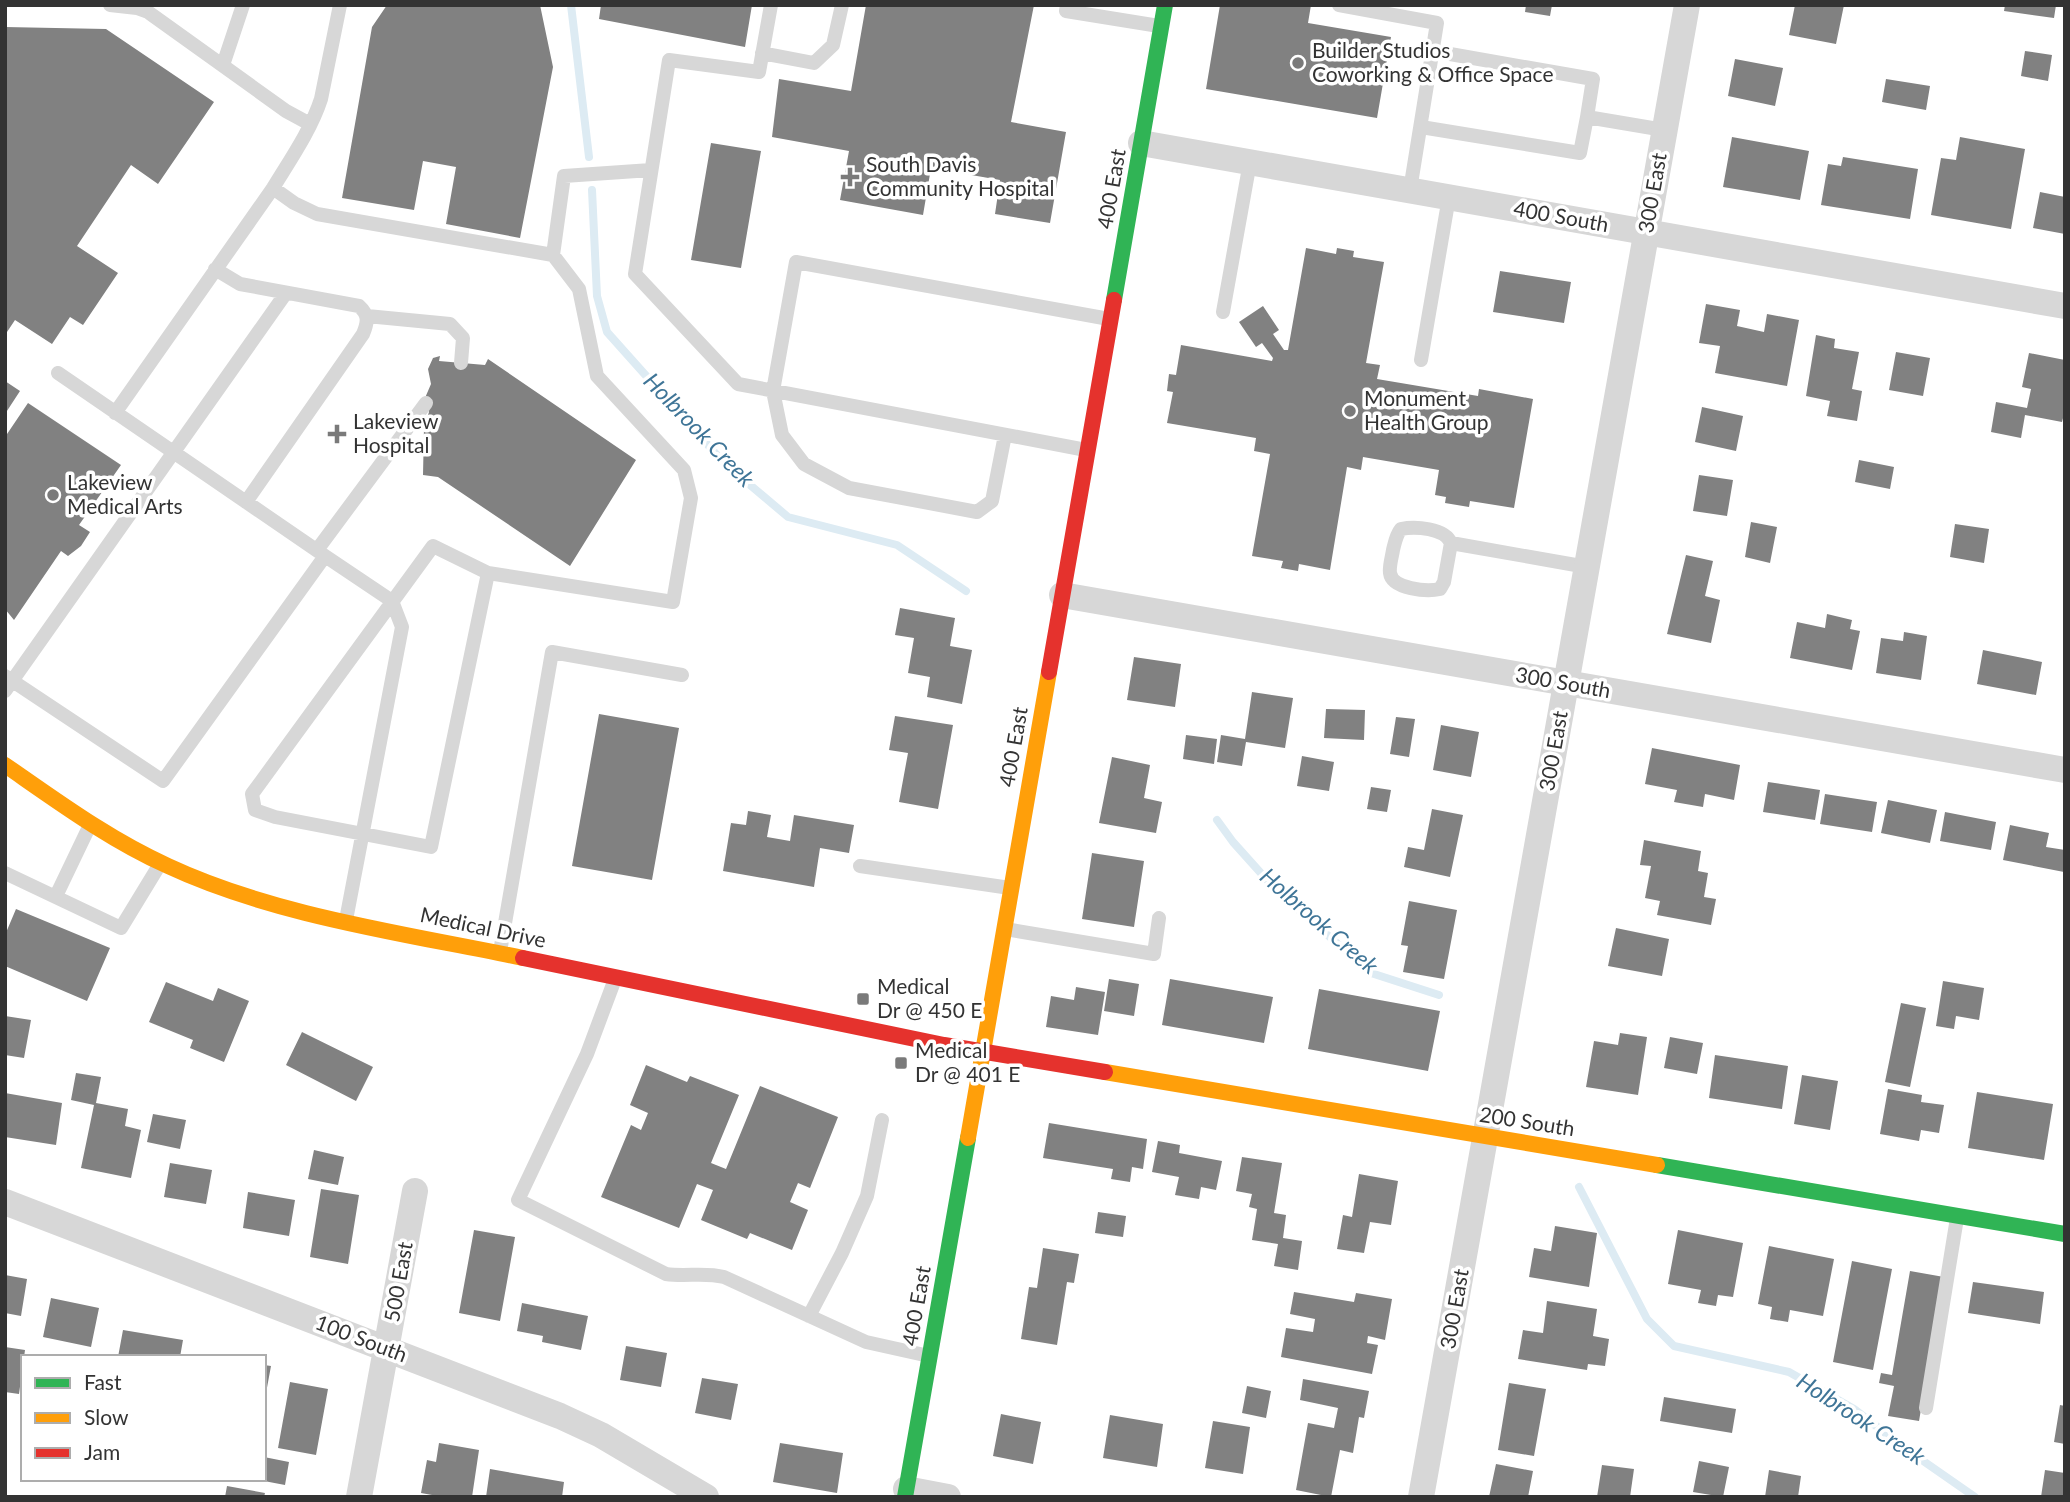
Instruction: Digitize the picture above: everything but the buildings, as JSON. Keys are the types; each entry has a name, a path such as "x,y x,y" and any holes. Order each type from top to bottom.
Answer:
{"street":[{"name":"400 East","path":"906,1493 1165,5"},
{"name":"300 East","path":"1421,1497 1687,5"},
{"name":"400 South","path":"1141,143 2065,306"},
{"name":"300 South","path":"1062,595 2065,770"},
{"name":"Medical Drive","path":"5,765 90,824 161,863 251,898 346,921 616,978 983,1051"},
{"name":"200 South","path":"983,1051 2065,1234"},
{"name":"500 East","path":"359,1497 415,1191"},
{"name":"100 South","path":"5,1202 581,1424 706,1497"},
{"path":"906,1493 948,1497"}],"lane":[{"path":"110,5 138,7 155,16 286,111 310,124"},
{"path":"223,65 243,5"},
{"path":"115,413 273,188 310,124 321,99 340,5"},
{"path":"771,5 759,72 669,60 635,274 738,384 1087,450"},
{"path":"762,53 814,64 833,45 842,5"},
{"path":"1067,5 1066,11 1161,26"},
{"path":"1339,5 1437,23 1410,190"},
{"path":"1421,127 1580,153 1594,79 1433,51"},
{"path":"1587,117 1664,130"},
{"path":"1223,312 1250,162"},
{"path":"553,255 564,176 651,170"},
{"path":"273,188 294,203 317,214 553,255 579,289 597,376 684,470 691,498 673,602 488,573 433,546 252,794 255,810 275,817 431,847 488,573"},
{"path":"1421,360 1449,197"},
{"path":"1005,435 992,501 977,512 849,488 804,464 782,435 773,391 796,262 1110,320"},
{"path":"215,269 240,284 359,306 367,316 368,323 246,502"},
{"path":"286,293 175,453 8,683 163,781 426,403"},
{"path":"367,316 450,324 463,338 461,363"},
{"path":"58,373 392,601 402,627 346,921"},
{"path":"1409,527 1442,533 1451,543 1444,582 1440,589 1410,587 1392,580 1390,572 1396,535 1401,529 1409,527"},
{"path":"1451,543 1587,567"},
{"path":"500,953 552,652 682,675"},
{"path":"55,896 90,824"},
{"path":"5,873 121,928 161,863"},
{"path":"860,866 1011,888"},
{"path":"1004,928 1154,954 1159,918"},
{"path":"616,978 587,1054 518,1200 666,1274 677,1276 709,1273 724,1277 866,1342 930,1356"},
{"path":"809,1316 842,1253 867,1196 882,1120"},
{"path":"1926,1408 1958,1216"}],"waterway":[{"name":"Holbrook Creek","path":"571,5 589,157"},
{"name":"Holbrook Creek","path":"592,190 597,296 607,332 724,463 788,517 897,545 966,591"},
{"name":"Holbrook Creek","path":"1217,820 1276,890 1371,973 1439,995"},
{"name":"Holbrook Creek","path":"1579,1187 1647,1319 1674,1346 1789,1372 1854,1409 1975,1497"}],"traffic: fast":[{"path":"1114,300 1165,5"},
{"path":"905,1497 968,1138"},
{"path":"1657,1165 2065,1234"}],"traffic: slow":[{"path":"968,1138 1049,672"},
{"path":"5,765 125,844 209,883 252,898 342,922 523,958"},
{"path":"1105,1072 1657,1165"}],"traffic: jam":[{"path":"1049,672 1114,300"},
{"path":"523,958 944,1045 1105,1072"}],"place":[{"name":"Builder Studios Coworking & Office Space","path":"1298,63"},
{"name":"South Davis Community Hospital","path":"850,177"},
{"name":"Monument Health Group","path":"1350,411"},
{"name":"Lakeview Hospital","path":"337,434"},
{"name":"Lakeview Medical Arts","path":"53,495"},
{"name":"Medical Dr @ 450 E","path":"863,999"},
{"name":"Medical Dr @ 401 E","path":"901,1063"}]}
